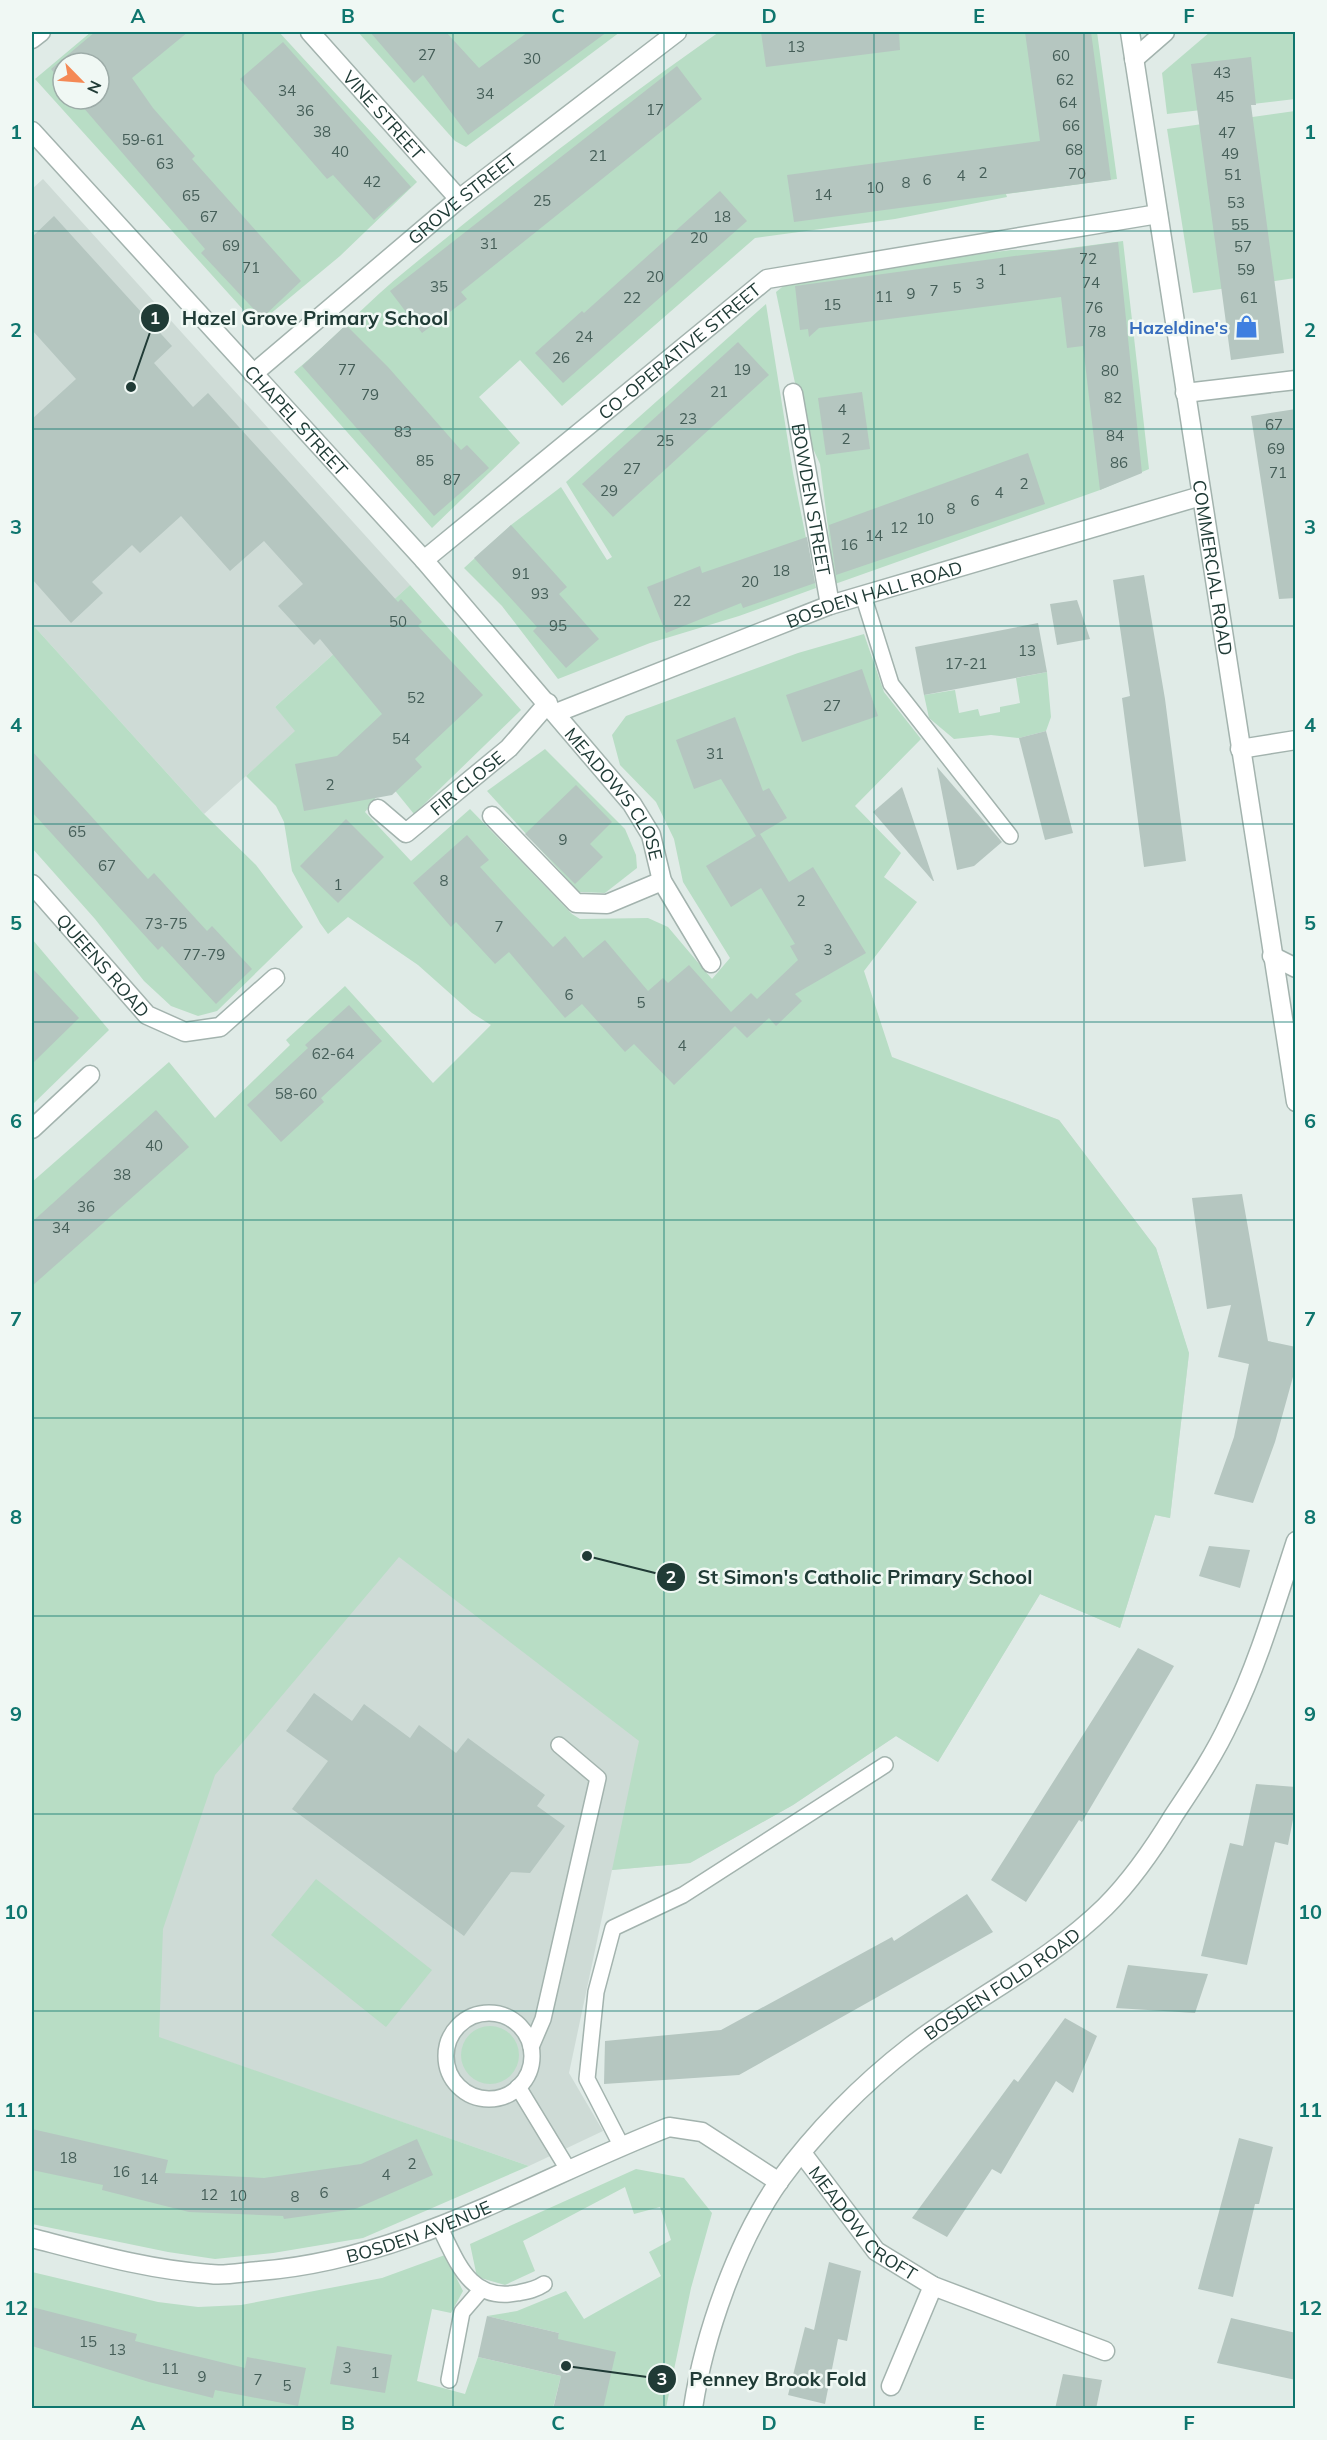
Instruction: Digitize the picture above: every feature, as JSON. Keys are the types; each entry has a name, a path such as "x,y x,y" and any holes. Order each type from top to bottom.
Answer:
{"street":[{"path":"32,39 41,32"},
{"name":"VINE STREET","path":"310,32 459,198"},
{"name":"GROVE STREET","path":"253,375 459,198 677,32"},
{"name":"COMMERCIAL ROAD","path":"1130,32 1296,1102"},
{"path":"1134,59 1165,32"},
{"name":"CHAPEL STREET","path":"32,131 424,560 552,708"},
{"name":"CO-OPERATIVE STREET","path":"424,560 767,279 1158,213"},
{"path":"1185,393 1296,380"},
{"name":"BOWDEN STREET","path":"793,393 830,605"},
{"name":"BOSDEN HALL ROAD","path":"552,708 830,605 1202,496"},
{"name":"FIR CLOSE","path":"378,809 406,832 509,748 552,708"},
{"name":"MEADOWS CLOSE","path":"552,708 610,781 632,804 651,835 662,881 711,963"},
{"path":"1240,749 1296,740"},
{"name":"MEADOWS CLOSE","path":"492,816 576,903 607,904 662,881"},
{"name":"QUEENS ROAD","path":"32,884 147,1015 185,1032 220,1027 275,978"},
{"path":"1272,956 1296,968"},
{"path":"32,1129 90,1075"},
{"name":"BOSDEN FOLD ROAD","path":"693,2409 698,2376 736,2259 779,2182 802,2153 852,2099 909,2048 1053,1951 1105,1907 1148,1857 1230,1722 1267,1630 1296,1541"},
{"name":"BOSDEN AVENUE","path":"32,2238 125,2262 211,2275 280,2269 349,2258 439,2226 569,2171 621,2145 669,2127 702,2132 779,2182"},
{"name":"MEADOW CROFT","path":"802,2153 876,2251 933,2286 1105,2351"},
{"name":"MEADOW CROFT","path":"891,2386 933,2286"}],"lane":[{"path":"864,595 891,684 1010,836"},
{"path":"531,2047 543,2019 598,1778 559,1745"},
{"path":"621,2145 587,2079 596,1992 613,1928 683,1895 885,1765"},
{"path":"493,2012 518,2023 531,2047 532,2062 528,2076 518,2087 506,2095 492,2099 477,2097 464,2091 454,2080 446,2053 449,2040 467,2019 493,2012"},
{"path":"518,2087 569,2171"},
{"path":"439,2226 464,2275 481,2290 506,2295 536,2289 544,2284"},
{"path":"449,2380 462,2312 481,2290"}],"shaded area":[{"path":"43,179 410,585 275,707 296,731 204,814 32,624 32,189"},
{"path":"491,1025 1004,1099 1059,1120 1156,1248 1189,1354 1170,1518 1155,1515 1120,1628 1040,1594 938,1762 896,1736 793,1805 690,1863 612,1870 569,2073 603,2131 529,2166 128,2027 32,1434 433,1084"}],"green space":[{"path":"91,32 279,32 417,182 340,256 257,325 64,111 111,111 111,51 68,51"},
{"path":"358,32 620,32 466,147 455,141"},
{"path":"719,32 1097,32 1117,179 1006,194 1007,197 895,219 755,238 562,406 520,360 479,397 520,443 432,528 294,372 393,281 484,208 600,118"},
{"path":"1210,32 1292,32 1295,35 1295,99 1167,114 1162,73"},
{"path":"51,66 51,97 35,79"},
{"path":"1295,111 1295,278 1193,293 1167,129"},
{"path":"1123,241 1149,469 1100,490 835,584 820,464 805,431 776,292 787,283 941,259 1011,250 1055,250"},
{"path":"766,304 793,473 816,588 739,616 650,643 558,679 502,606 464,568 511,525 561,487 607,560 612,557 566,482"},
{"path":"410,585 521,710 414,814 388,782 365,812 411,861 470,809 572,914 580,919 648,918 668,927 712,979 730,958 683,882 674,839 656,802 620,765 612,735 626,716 798,653 864,634 884,692 921,739 855,806 901,853 884,877 917,902 864,971 892,1057 1059,1120 1156,1248 1189,1353 1170,1518 1155,1515 1120,1628 1040,1594 938,1762 896,1736 793,1805 690,1863 612,1870 639,1741 399,1557 215,1775 163,1929 159,2037 529,2166 363,2238 273,2253 215,2259 168,2252 32,2224 32,1182 169,1062 215,1118 290,1045 286,1040 345,986 433,1083 491,1025 472,1013 418,965 348,917 328,934 292,871 284,822 276,806 246,776 295,731 275,707"},
{"path":"32,624 204,814 256,865 303,927 217,1011 198,1016 171,1006 144,981 95,919 32,848"},
{"path":"1047,672 1051,717 1046,731 1019,738 991,735 954,739 929,718 924,695 955,690 959,713 978,709 980,716 1000,712 1000,707 1020,703 1016,678"},
{"path":"545,749 625,829 636,855 637,868 605,893 579,892 487,791"},
{"path":"32,939 109,1030 32,1105"},
{"path":"316,1879 432,1970 386,2027 271,1935"},
{"path":"484,2026 496,2026 511,2034 519,2049 519,2061 511,2076 496,2084 484,2084 469,2076 461,2061 461,2049 469,2034"},
{"path":"636,2169 684,2178 712,2213 691,2288 666,2408 603,2408 554,2353 559,2333 487,2316 517,2311 566,2291 584,2319 661,2276 649,2252 671,2240 660,2207 634,2214 625,2187 523,2241 535,2271 505,2285 477,2277 470,2244"},
{"path":"445,2255 463,2291 451,2313 432,2309 417,2381 465,2394 478,2357 561,2376 553,2408 32,2408 32,2272 158,2302 198,2307 241,2305 382,2278"}],"building":[{"path":"95,32 188,32 132,78 153,108 195,156 192,159 301,281 262,318 201,253 205,249 86,111 111,111 111,51 72,51"},
{"path":"370,32 446,32 479,68 528,32 607,32 468,135 423,75 414,83"},
{"path":"761,32 899,32 900,50 766,67"},
{"path":"1025,32 1091,32 1111,180 794,222 787,175 1040,141"},
{"path":"283,42 411,187 374,220 333,175 327,179 240,79"},
{"path":"1251,57 1256,105 1251,105 1284,353 1231,360 1191,64"},
{"path":"677,66 702,99 461,292 467,299 422,333 390,291"},
{"path":"720,191 747,221 563,383 535,353 582,311 584,313"},
{"path":"54,216 172,346 154,363 193,407 208,393 398,602 401,599 422,622 418,626 483,695 415,759 422,767 392,795 304,811 295,764 337,756 382,714 320,639 314,645 278,606 303,584 264,541 230,571 181,516 140,553 132,545 92,582 103,593 71,623 32,579 32,419 76,379 32,330 32,237"},
{"path":"1118,242 1142,473 1100,490 1083,346 1067,348 1061,297 819,328 809,337 808,329 800,330 795,286"},
{"path":"346,325 388,367 461,450 467,445 489,468 434,516 302,366"},
{"path":"738,342 769,375 613,517 582,484"},
{"path":"862,392 870,449 826,455 818,398"},
{"path":"1296,409 1296,598 1279,599 1251,416"},
{"path":"1028,453 1045,504 836,575 829,525"},
{"path":"511,525 567,587 559,594 599,639 566,668 533,631 537,627 474,558"},
{"path":"807,537 815,583 743,608 741,603 666,633 647,587 700,566 702,573"},
{"path":"1144,575 1165,699 1186,861 1144,867 1122,698 1130,696 1113,580"},
{"path":"1077,600 1090,639 1057,645 1050,604"},
{"path":"1038,623 1047,672 924,695 915,647"},
{"path":"862,669 878,716 802,742 786,695"},
{"path":"735,717 763,791 769,788 787,818 760,834 789,882 813,867 866,953 795,994 802,1001 776,1026 769,1018 747,1038 735,1026 674,1085 634,1044 625,1052 582,1004 565,1018 509,952 495,964 456,922 451,927 413,883 467,835 489,860 480,867 553,947 565,936 583,958 605,940 648,991 663,978 668,983 689,965 731,1012 751,993 757,999 798,960 790,946 795,944 761,888 731,907 706,866 756,836 721,779 694,789 676,740"},
{"path":"1046,731 1073,833 1045,840 1019,738"},
{"path":"32,751 148,879 154,873 207,931 212,926 252,969 216,1004 162,946 158,950 32,812"},
{"path":"937,767 1002,842 974,866 957,870"},
{"path":"576,785 612,822 590,844 603,857 575,884 525,834"},
{"path":"902,787 934,881 873,812"},
{"path":"346,819 384,857 338,903 300,866"},
{"path":"32,968 79,1018 32,1064"},
{"path":"349,1005 382,1041 321,1098 324,1102 281,1142 247,1105 308,1048 305,1045"},
{"path":"156,1110 189,1147 32,1286 32,1222"},
{"path":"1242,1194 1268,1341 1296,1347 1296,1366 1275,1442 1253,1503 1214,1494 1234,1437 1249,1364 1218,1357 1231,1305 1207,1309 1192,1198"},
{"path":"1209,1546 1250,1550 1240,1588 1199,1576"},
{"path":"1138,1648 1174,1666 1082,1822 1079,1820 1026,1902 991,1880"},
{"path":"314,1693 352,1721 364,1704 410,1738 419,1725 456,1753 468,1738 545,1795 537,1806 565,1826 530,1873 511,1872 464,1936 292,1809 328,1761 286,1731"},
{"path":"1256,1784 1296,1787 1296,1804 1288,1845 1275,1842 1247,1965 1201,1956 1230,1843 1243,1846"},
{"path":"967,1894 993,1932 739,2075 604,2084 605,2041 721,2030 892,1937 894,1941"},
{"path":"1128,1965 1208,1974 1195,2013 1116,2008"},
{"path":"1065,2018 1097,2036 1073,2093 1056,2081 1001,2174 992,2169 947,2237 912,2218 1014,2079 1018,2082"},
{"path":"32,2129 168,2160 165,2173 264,2178 361,2164 417,2139 433,2175 355,2209 284,2219 283,2216 189,2212 102,2190 103,2185 32,2170"},
{"path":"1239,2138 1273,2147 1259,2204 1255,2204 1233,2297 1198,2289"},
{"path":"829,2262 861,2271 847,2341 838,2339 825,2404 788,2395 805,2327 814,2330"},
{"path":"32,2307 137,2334 135,2341 245,2368 247,2357 306,2368 298,2406 215,2390 213,2398 149,2382 32,2346"},
{"path":"487,2316 559,2333 558,2339 616,2352 603,2409 553,2409 561,2376 478,2357"},
{"path":"1231,2318 1296,2333 1296,2380 1217,2363"},
{"path":"337,2346 392,2355 385,2393 330,2384"},
{"path":"1063,2374 1102,2380 1096,2409 1055,2409"}],"place":[{"name":"Hazeldine's","path":"1246,327"},
{"name":"Hazel Grove Primary School","path":"131,387"},
{"name":"St Simon's Catholic Primary School","path":"587,1556"},
{"name":"Penney Brook Fold","path":"566,2366"}]}
